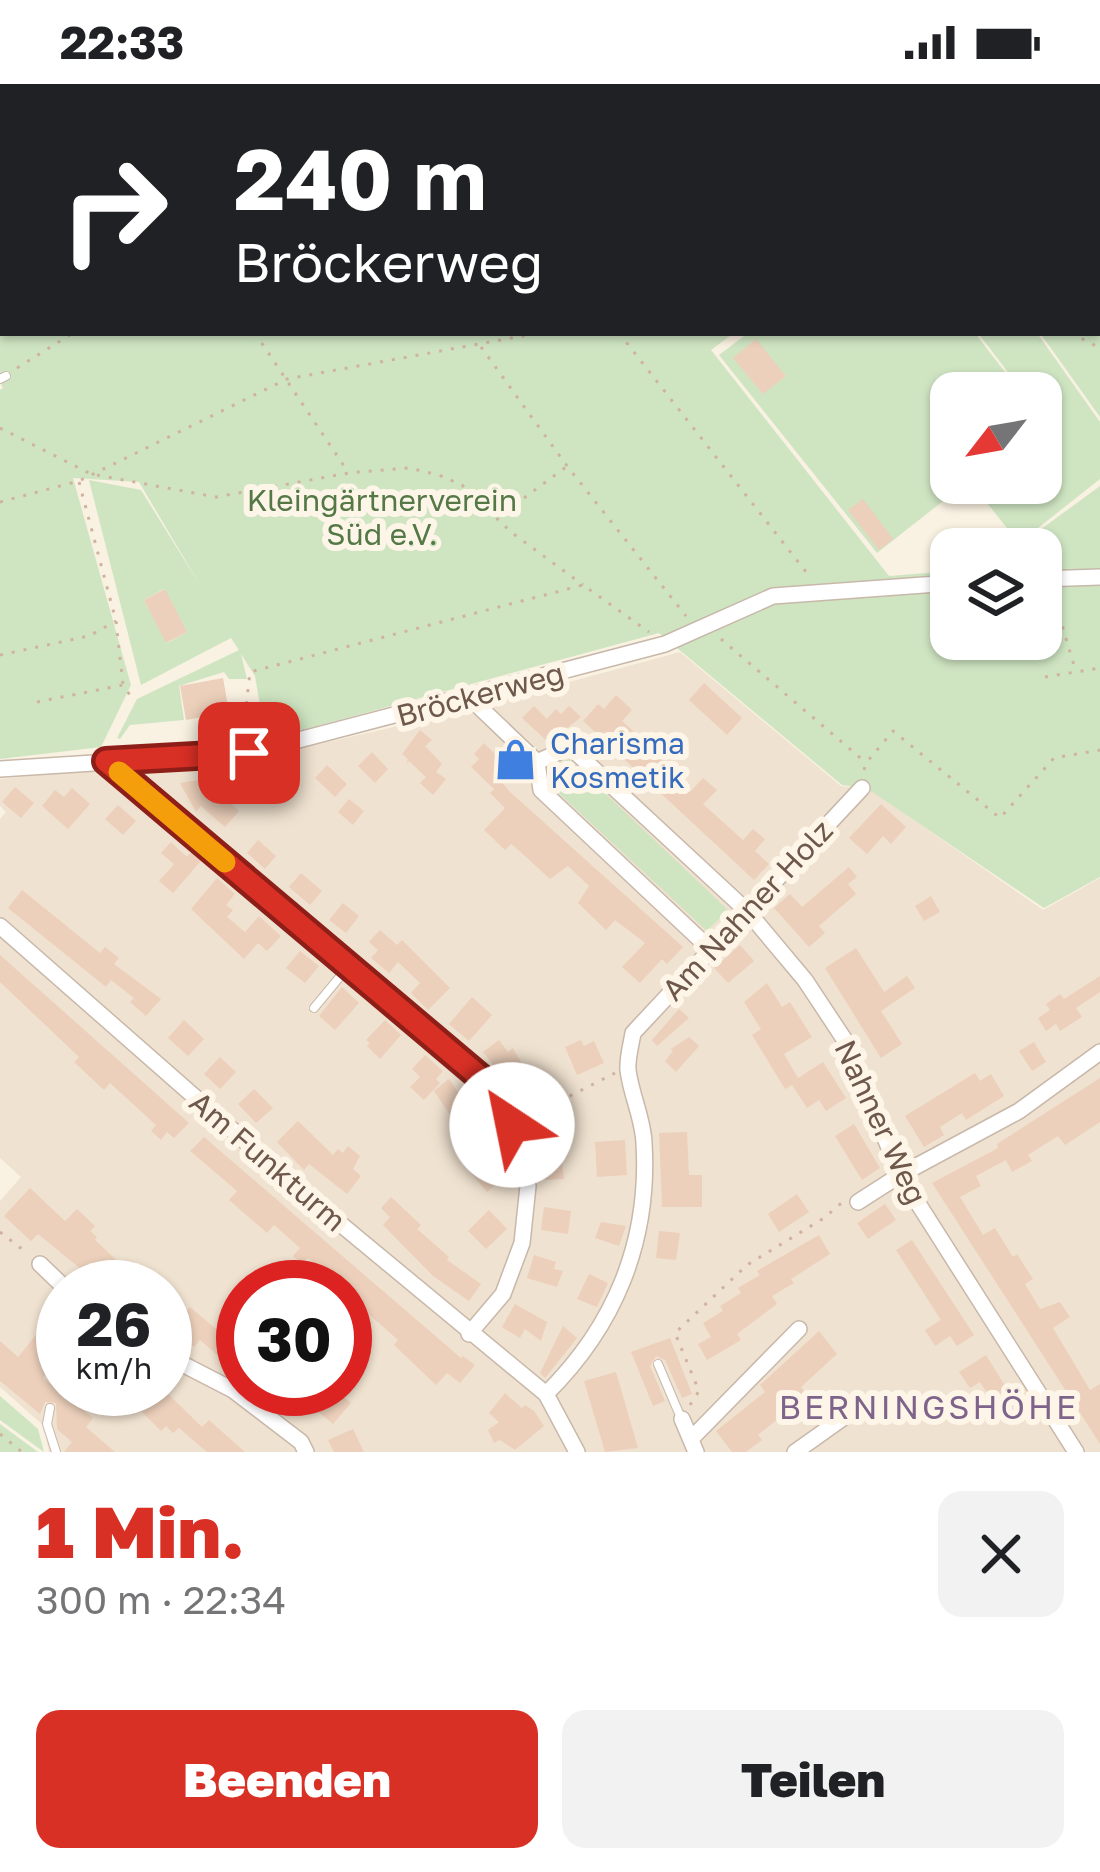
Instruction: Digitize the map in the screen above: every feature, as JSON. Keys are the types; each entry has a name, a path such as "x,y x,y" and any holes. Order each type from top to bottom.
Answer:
{"street":[{"path":"1062,579 1100,578"},
{"name":"Bröckerweg","path":"0,769 249,753 665,644 773,596 930,585"},
{"path":"470,698 537,762 541,790 709,948"},
{"name":"Nahner Weg","path":"537,762 569,747 748,912 805,980 846,1042 900,1174 1076,1452"},
{"path":"106,761 480,1077 512,1125 528,1186 522,1243 503,1294 469,1334"},
{"name":"Am Nahner Holz","path":"628,1067 633,1034 862,788"},
{"name":"Am Funkturm","path":"0,926 469,1334 546,1394 577,1452"},
{"path":"858,1202 900,1174 1019,1111 1100,1052"},
{"path":"546,1394 580,1360 618,1297 640,1230 645,1141 628,1067"},
{"path":"682,1419 694,1446 799,1329"},
{"path":"192,1369 232,1390 301,1442 306,1452"},
{"path":"795,1452 843,1418"}],"lane":[{"path":"314,1008 349,966"},
{"path":"658,1364 682,1419"},
{"path":"48,1416 56,1452"}],"path":[{"path":"57,336 60,340"},
{"path":"3,378 67,336"},
{"path":"257,336 350,473"},
{"path":"0,502 79,481 287,379 525,336"},
{"path":"621,336 823,593"},
{"path":"480,346 568,466 702,628 866,763"},
{"path":"0,428 91,475 216,497 350,473 409,468 439,475 462,485 511,532 665,644"},
{"path":"524,498 568,466"},
{"path":"79,481 116,621 123,685 132,698"},
{"path":"244,716 250,672 583,585"},
{"path":"0,656 89,636 116,621"},
{"path":"1062,631 1076,672"},
{"path":"1045,676 1100,668"},
{"path":"38,702 123,685"},
{"path":"862,788 866,763 893,730 1000,818 1054,758 1100,750"},
{"path":"512,1125 628,1067"},
{"path":"682,1419 699,1391 675,1333 747,1265 854,1194 858,1202"},
{"path":"0,1232 36,1261"},
{"path":"0,1434 22,1452"}],"shaded area":[{"path":"680,652 841,786 869,789 1043,910 1100,878 1100,1452 49,1452 44,1426 0,1387 0,1201 21,1177 0,1158 0,819 6,812 0,806 0,779 85,770 120,775 262,757 451,714"}],"green space":[{"name":"Kleingärtnerverein Süd e.V.","path":"0,336 730,336 711,350 889,576 930,573 930,660 1062,660 1062,528 1043,528 1100,486 1100,877 1044,908 868,789 842,785 659,633 266,740 255,676 241,654 247,679 229,679 224,672 179,686 184,720 130,725 117,738 137,699 239,650 231,638 141,685 89,480 141,490 200,585 139,482 73,478 131,685 101,747 0,759","holes":["164,589 187,632 167,643 144,600"]},
{"path":"744,336 977,336 1005,372 930,372 930,504 939,504 877,553 719,355"},
{"path":"980,336 1039,336 1100,422 1100,479 1038,528 1007,528 988,504 1062,504 1062,372 1008,372"},
{"path":"1042,336 1100,336 1100,417"},
{"path":"569,759 728,910 707,931 550,785 548,768"},
{"path":"0,1396 38,1429 44,1452 0,1420"},
{"path":"0,1424 38,1452 0,1452"}],"building":[{"path":"756,339 786,376 763,394 733,358"},
{"path":"863,499 893,539 879,550 848,510"},
{"path":"165,589 187,632 166,643 144,600"},
{"path":"223,678 229,712 186,720 180,686"},
{"path":"704,683 742,718 727,735 689,700"},
{"path":"616,695 632,710 622,721 670,765 666,770 690,792 703,778 717,790 703,804 743,840 753,829 765,839 755,851 769,864 754,880 583,721 598,704 604,709"},
{"path":"534,706 547,719 556,709 561,714 569,706 581,717 549,743 522,718"},
{"path":"420,730 432,740 425,746 442,764 436,772 446,779 433,795 420,783 426,777 409,761 406,764 408,759 402,754"},
{"path":"484,743 505,764 501,768 507,774 501,781 510,792 683,947 667,964 662,959 640,983 622,967 645,943 615,920 606,930 578,903 589,886 568,866 550,879 511,844 505,850 484,830 505,808 490,793 494,789 471,767"},
{"path":"372,752 388,769 375,783 358,766"},
{"path":"327,765 347,784 335,797 315,778"},
{"path":"211,778 219,785 215,789 239,811 225,827 201,806 196,812 180,783"},
{"path":"15,787 34,803 21,818 2,802"},
{"path":"72,788 90,804 68,829 42,806 55,790 64,797"},
{"path":"349,799 364,811 353,825 338,812"},
{"path":"881,804 906,827 891,844 883,836 867,854 849,838"},
{"path":"118,805 136,821 123,835 105,819"},
{"path":"258,840 276,856 265,869 247,853"},
{"path":"171,842 187,857 191,852 201,861 173,893 159,881 174,864 161,853"},
{"path":"849,867 857,877 848,884 856,894 819,926 825,933 809,947 774,908 790,894 802,907"},
{"path":"301,873 322,891 310,905 289,887"},
{"path":"217,878 235,894 226,905 233,910 227,917 245,932 259,916 281,936 267,951 258,943 244,959 191,909"},
{"path":"22,890 100,953 105,947 119,958 114,964 161,999 146,1016 130,1002 134,998 111,980 106,987 8,908"},
{"path":"931,896 940,912 924,921 915,906"},
{"path":"343,903 359,916 346,933 329,920"},
{"path":"380,930 397,945 402,940 450,988 428,1010 411,993 420,983 398,962 389,973 371,958 378,950 369,942"},
{"path":"740,945 754,961 728,983 714,968"},
{"path":"856,948 884,992 907,976 915,988 881,1011 902,1044 881,1058 825,968"},
{"path":"300,951 319,966 305,983 286,968"},
{"path":"0,955 189,1123 174,1138 167,1132 161,1140 151,1131 156,1125 110,1083 104,1090 74,1062 79,1057 0,982"},
{"path":"1100,976 1100,992 1076,1008 1082,1017 1060,1031 1056,1024 1046,1031 1038,1018 1050,1010 1046,1004 1060,994 1064,999"},
{"path":"767,983 782,1007 790,1002 812,1037 784,1054 798,1078 823,1062 846,1098 826,1111 819,1100 807,1108 792,1085 785,1089 752,1035 761,1029 744,1002"},
{"path":"342,987 359,1003 335,1030 319,1016"},
{"path":"472,997 492,1015 469,1041 449,1024"},
{"path":"679,1009 689,1018 657,1046 652,1040"},
{"path":"184,1020 204,1039 188,1056 168,1038"},
{"path":"385,1020 401,1035 380,1059 366,1040"},
{"path":"689,1037 699,1046 676,1072 665,1061 671,1049"},
{"path":"499,1040 508,1052 513,1048 531,1080 539,1076 547,1092 521,1106 502,1071 483,1052"},
{"path":"581,1040 584,1046 594,1041 604,1063 577,1075 565,1047"},
{"path":"1034,1042 1046,1062 1032,1071 1019,1051"},
{"path":"425,1055 443,1071 436,1079 440,1083 424,1100 410,1087 420,1077 412,1069"},
{"path":"220,1057 236,1072 220,1089 204,1074"},
{"path":"975,1073 980,1081 991,1074 1004,1096 966,1120 962,1113 940,1127 944,1135 924,1147 905,1116"},
{"path":"1100,1078 1100,1122 1065,1145 1058,1136 1028,1155 1032,1161 1012,1172 1006,1160 976,1176 981,1186 960,1197 983,1235 995,1228 1013,1257 1017,1254 1033,1279 1025,1284 1040,1309 1060,1302 1070,1317 1053,1328 1090,1390 1100,1384 1100,1444 932,1183 998,1148 997,1144"},
{"path":"449,1079 474,1116 458,1127 434,1091"},
{"path":"254,1089 273,1108 256,1123 238,1104"},
{"path":"550,1120 553,1131 558,1129 564,1179 545,1180 532,1126"},
{"path":"298,1121 333,1155 348,1146 360,1156 353,1169 361,1176 347,1194 309,1164 304,1170 277,1142"},
{"path":"854,1124 880,1168 862,1180 835,1136"},
{"path":"687,1132 689,1175 702,1175 702,1207 662,1207 659,1133"},
{"path":"204,1137 347,1260 298,1260 293,1256 300,1248 274,1225 267,1233 229,1200 237,1191 190,1151"},
{"path":"625,1140 627,1175 597,1177 595,1142"},
{"path":"487,1160 503,1179 487,1192 471,1173"},
{"path":"30,1188 65,1221 77,1209 95,1226 90,1231 95,1240 116,1260 70,1260 38,1234 31,1241 4,1216"},
{"path":"797,1194 809,1212 779,1232 768,1214"},
{"path":"391,1197 421,1225 417,1229 447,1260 481,1284 469,1301 433,1276 383,1225 390,1217 381,1208"},
{"path":"885,1204 896,1220 868,1239 857,1223"},
{"path":"544,1207 571,1211 568,1234 541,1230"},
{"path":"489,1210 507,1229 486,1249 468,1231"},
{"path":"601,1222 626,1226 619,1246 595,1238"},
{"path":"659,1231 680,1233 676,1260 656,1258"},
{"path":"819,1235 830,1254 772,1296 777,1304 737,1334 741,1340 707,1360 698,1344 711,1337 703,1323 723,1311 720,1306 741,1293 738,1288 760,1275 757,1271"},
{"path":"912,1240 974,1335 957,1346 950,1336 935,1346 925,1330 941,1320 896,1250"},
{"path":"534,1255 556,1262 554,1269 563,1271 557,1287 527,1278"},
{"path":"589,1274 608,1283 597,1307 577,1299"},
{"path":"372,1281 475,1365 460,1383 447,1373 436,1385 394,1345 398,1340 372,1317"},
{"path":"515,1304 547,1322 541,1341 525,1329 520,1338 502,1327"},
{"path":"192,1309 216,1329 216,1354 200,1340 194,1347"},
{"path":"563,1326 577,1338 545,1378 540,1373"},
{"path":"819,1331 837,1354 801,1387 805,1392 783,1415 758,1435 762,1440 746,1452 732,1452 716,1431 765,1392 760,1385"},
{"path":"36,1335 36,1411 0,1381 0,1341 18,1357"},
{"path":"670,1338 692,1394 682,1398 665,1360 656,1356 650,1366 665,1401 653,1406 631,1352"},
{"path":"986,1355 1007,1389 991,1399 980,1382 970,1388 959,1372"},
{"path":"616,1372 638,1448 605,1452 584,1381"},
{"path":"505,1393 522,1408 525,1405 534,1411 544,1426 515,1450 500,1440 494,1443 488,1430 499,1422 489,1413"},
{"path":"56,1416 90,1416 86,1427 115,1452 64,1452 72,1442 57,1429"},
{"path":"146,1416 191,1416 202,1427 209,1420 245,1452 207,1452 179,1428 173,1433 166,1426 161,1431"},
{"path":"353,1429 364,1452 334,1452 328,1440"}],"slow traffic":[{"path":"119,772 225,862"}],"place":[{"name":"Charisma Kosmetik","path":"516,760"}],"district":[{"name":"BERNINGSHÖHE","path":"929,1406"}],"route":[{"path":"249,753 106,761 480,1077 512,1125"}]}
